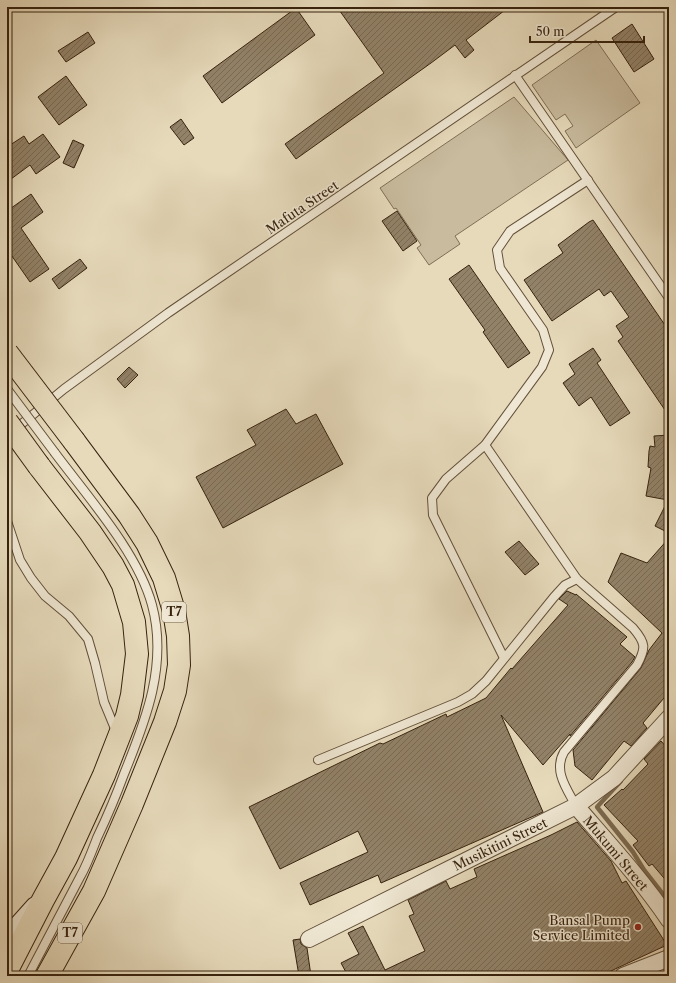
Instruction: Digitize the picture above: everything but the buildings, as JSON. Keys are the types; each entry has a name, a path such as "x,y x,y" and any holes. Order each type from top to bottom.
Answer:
{"highway":[{"name":"T7","path":"7,353 129,515 147,543 164,578 174,612 178,636 179,665 175,691 164,722 118,789 88,883 47,976"},
{"path":"7,422 47,459 90,532 113,566 130,605 134,622 137,654 132,695 119,738 118,789 66,858 7,970"}],"main road":[{"path":"7,937 19,927 43,900"},
{"path":"7,970 19,976"}],"street":[{"name":"Musikitini Street","path":"309,939 576,806 614,778 669,718"},
{"name":"Mukumi Street","path":"576,806 660,907 669,920"},
{"path":"623,976 669,958"}],"lane":[{"name":"Mafuta Street","path":"7,436 64,389 168,313 616,7"},
{"path":"515,75 669,298"},
{"path":"504,658 433,515 432,498 446,479 485,445 542,366 549,350 543,330 500,268 497,250 510,231 588,180"},
{"path":"7,388 47,459 116,535 141,575 152,604 157,630 158,660 154,688 144,724 118,789"},
{"path":"485,445 577,579 633,628 641,637 644,645 643,654 637,665 560,758 560,773 576,806"},
{"path":"7,521 20,560 31,578 45,596 69,616 88,640 104,702 119,738"},
{"path":"318,760 458,702 472,694 486,681 565,585 577,579"},
{"path":"28,976 88,883"}],"path":[{"path":"667,555 669,551"}],"shaded area":[{"path":"596,40 640,103 576,148 565,131 573,126 565,114 556,120 532,85"},
{"path":"514,97 568,160 455,236 460,244 429,265 417,248 421,245 396,208 394,209 380,188"}],"waterway":[{"path":"621,781 597,807 633,852 644,870 669,902"}],"place":[{"name":"Bansal Pump Service Limited","path":"638,927"}]}
